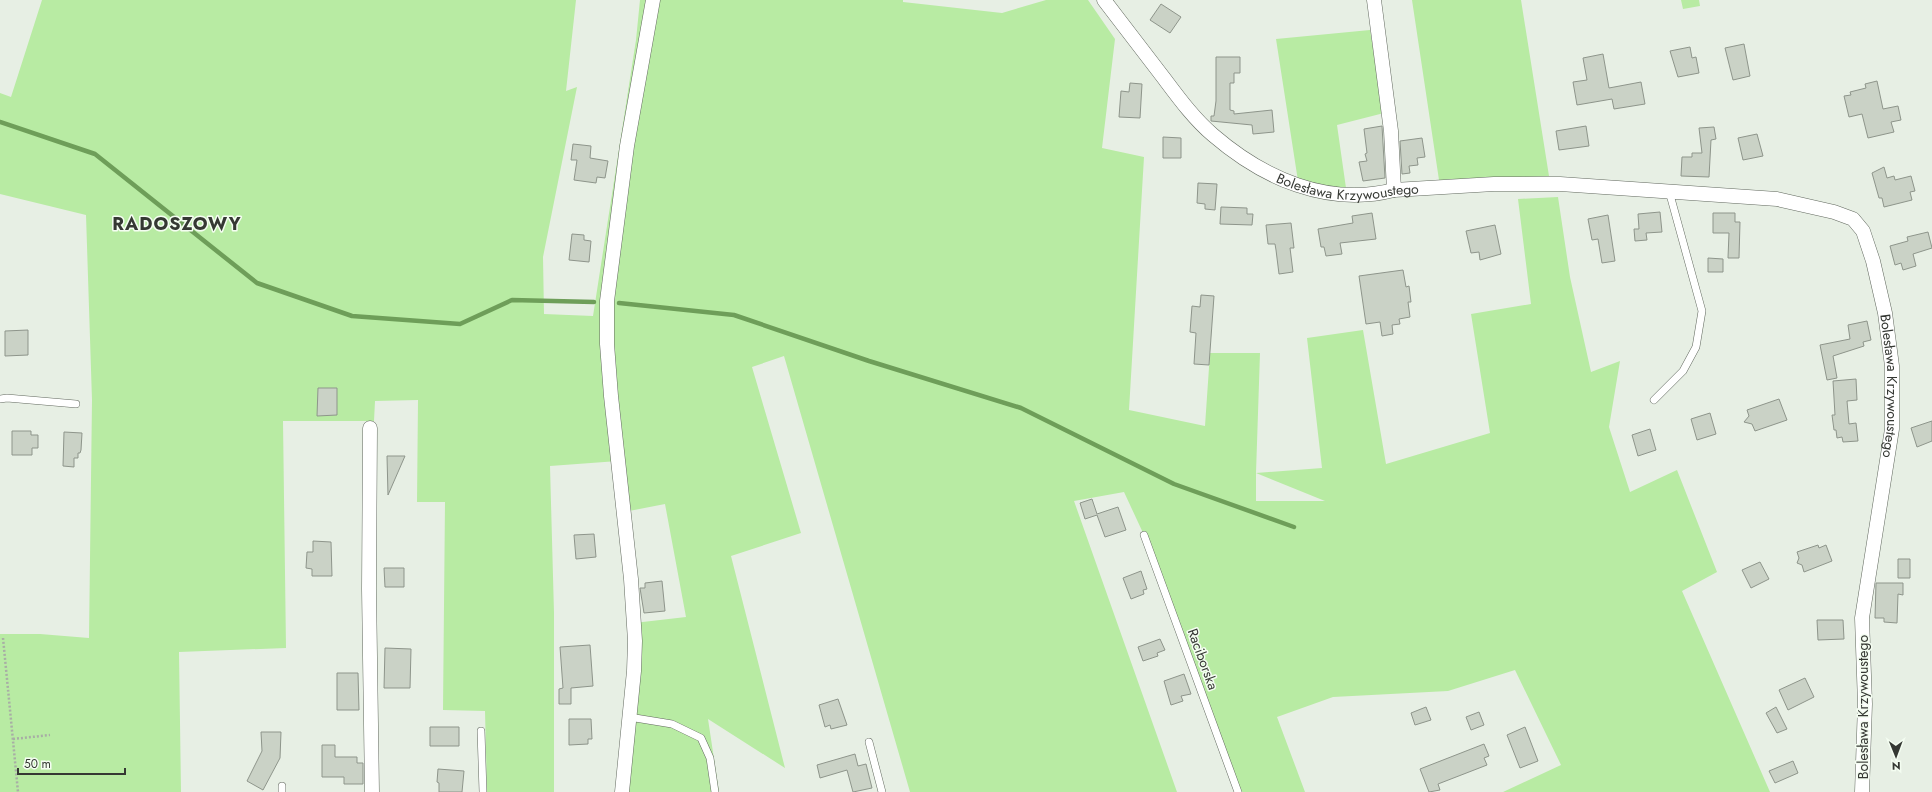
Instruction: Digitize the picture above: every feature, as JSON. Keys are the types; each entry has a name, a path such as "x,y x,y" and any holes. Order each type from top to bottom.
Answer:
{"street":[{"path":"622,792 634,671 634,623 631,579 611,396 607,344 606,301 627,146 653,0"},
{"name":"Bolesława Krzywoustego","path":"1104,0 1185,106 1212,135 1256,167 1280,180 1315,190 1341,194 1382,193 1394,190 1501,184 1560,184 1669,191 1777,199 1853,219 1863,231 1873,261 1885,313 1892,366 1892,429 1862,618 1865,704 1862,792"},
{"path":"1374,0 1390,131 1394,190"},
{"path":"370,428 372,792"}],"lane":[{"path":"1654,400 1684,371 1696,347 1702,311 1669,191"},
{"path":"0,399 7,398 76,404"},
{"name":"Raciborska","path":"1144,535 1238,792"},
{"path":"629,717 672,724 701,738 710,758 715,792"},
{"path":"481,731 483,792"},
{"path":"869,742 882,792"}],"path":[{"path":"3,638 18,792"},
{"path":"13,739 50,735"}],"green space":[{"path":"42,0 576,0 566,91 577,87 543,257 544,314 593,316 636,40 640,0 903,0 903,2 1002,13 1046,0 1088,0 1115,39 1102,148 1144,157 1129,410 1205,426 1210,353 1260,353 1256,473 1322,468 1307,338 1363,330 1386,464 1490,433 1471,314 1531,304 1518,199 1558,197 1570,277 1591,372 1620,361 1609,427 1630,492 1677,470 1717,572 1682,591 1770,792 1503,792 1561,765 1515,670 1448,691 1333,697 1277,717 1305,792 1238,792 1144,535 1124,492 1074,501 1177,792 910,792 784,356 752,367 801,533 731,556 785,768 708,719 719,792 622,792 634,623 686,617 665,504 624,512 618,461 550,466 554,613 554,792 487,792 485,711 443,710 445,502 417,502 418,400 375,401 374,421 283,421 286,648 179,652 181,792 0,792 0,634 40,634 89,638 92,400 86,215 0,194 0,93 11,97","holes":["1256,473 1325,501 1256,501"]},
{"path":"1412,0 1521,0 1549,176 1439,180"},
{"path":"1681,0 1699,0 1700,6 1683,9"},
{"path":"1370,30 1384,113 1337,125 1346,188 1318,187 1298,181 1276,39"}],"building":[{"path":"1161,4 1181,17 1170,33 1150,20"},
{"path":"1744,44 1750,76 1733,80 1725,48"},
{"path":"1690,47 1692,58 1696,57 1699,73 1678,77 1670,51"},
{"path":"1603,54 1609,88 1641,82 1645,104 1614,109 1612,99 1577,105 1573,82 1587,80 1583,58"},
{"path":"1216,57 1240,57 1240,73 1234,73 1234,83 1230,83 1230,110 1234,111 1234,114 1272,110 1274,132 1253,134 1252,125 1211,121 1211,116 1214,116 1216,101"},
{"path":"1877,81 1883,109 1898,106 1901,120 1891,122 1894,132 1868,138 1862,114 1849,117 1844,96 1851,95 1850,92 1866,88 1865,84"},
{"path":"1130,83 1142,84 1140,118 1119,117 1121,91 1129,92"},
{"path":"1382,126 1385,178 1363,181 1359,162 1367,161 1365,154 1367,153 1364,129"},
{"path":"1586,126 1589,146 1559,150 1556,131"},
{"path":"1714,127 1716,139 1711,140 1709,177 1681,176 1682,157 1692,157 1692,153 1702,153 1699,128"},
{"path":"1757,134 1763,156 1743,160 1738,138"},
{"path":"1163,137 1181,138 1181,158 1163,158"},
{"path":"1422,138 1425,157 1417,158 1418,165 1409,166 1410,173 1402,174 1400,141"},
{"path":"573,144 591,146 590,158 608,161 605,178 597,177 596,183 574,180 577,160 571,160"},
{"path":"1884,167 1887,178 1894,176 1895,180 1911,176 1915,191 1910,192 1912,200 1884,207 1882,198 1879,198 1872,173"},
{"path":"1198,183 1217,184 1215,210 1205,209 1205,204 1197,203"},
{"path":"1221,207 1247,208 1247,214 1253,214 1252,225 1220,224"},
{"path":"1660,212 1662,232 1646,233 1647,240 1635,241 1634,229 1639,229 1638,214"},
{"path":"1372,213 1376,239 1340,243 1342,254 1326,256 1324,247 1321,247 1318,229 1353,223 1352,216"},
{"path":"1713,213 1735,213 1735,222 1740,222 1739,258 1728,258 1729,233 1713,233"},
{"path":"1608,215 1615,261 1602,263 1598,239 1592,240 1588,219"},
{"path":"1291,223 1294,248 1290,248 1293,272 1279,274 1275,244 1268,244 1266,225"},
{"path":"1495,225 1501,254 1480,260 1479,252 1471,253 1466,231"},
{"path":"1928,232 1932,248 1913,254 1916,266 1903,270 1901,263 1895,265 1890,246 1908,241 1907,237"},
{"path":"572,234 584,235 584,240 591,241 589,262 569,260"},
{"path":"1708,258 1723,259 1723,272 1708,272"},
{"path":"1403,270 1406,287 1409,286 1411,302 1408,302 1410,317 1399,319 1400,324 1392,325 1393,334 1382,336 1380,322 1366,324 1359,276"},
{"path":"1201,295 1214,296 1209,365 1194,364 1196,333 1190,332 1192,306 1200,307"},
{"path":"1867,321 1871,340 1863,342 1864,346 1833,356 1837,378 1827,380 1820,345 1850,339 1848,325"},
{"path":"28,330 28,355 5,356 5,331"},
{"path":"1856,379 1857,400 1847,401 1849,424 1856,423 1858,441 1843,442 1842,437 1837,438 1836,430 1834,430 1832,415 1835,415 1833,381"},
{"path":"318,388 337,388 337,415 317,416"},
{"path":"1779,399 1787,420 1755,431 1752,424 1744,422 1749,416 1747,410"},
{"path":"1710,413 1716,434 1697,440 1691,419"},
{"path":"1932,421 1932,441 1917,447 1911,428"},
{"path":"1650,429 1656,450 1638,456 1632,435"},
{"path":"12,431 31,431 31,435 38,435 38,448 32,448 32,455 12,455"},
{"path":"64,432 82,433 81,450 80,453 78,453 78,458 74,458 74,467 63,466"},
{"path":"387,456 405,456 388,495"},
{"path":"1092,499 1097,514 1118,507 1126,530 1105,537 1097,515 1085,519 1080,503"},
{"path":"594,534 596,557 576,559 574,535"},
{"path":"313,541 331,542 332,576 312,576 312,569 306,568 307,552 313,552"},
{"path":"1818,545 1819,548 1826,545 1832,561 1804,572 1802,565 1797,563 1799,558 1797,552"},
{"path":"1898,559 1910,559 1910,578 1898,578"},
{"path":"1760,562 1769,579 1751,588 1742,570"},
{"path":"384,568 404,568 404,587 385,587"},
{"path":"1141,571 1147,589 1143,590 1144,594 1131,599 1123,578"},
{"path":"662,581 665,611 644,613 640,588 645,588 645,583"},
{"path":"1876,583 1903,583 1903,595 1898,594 1897,623 1884,622 1884,618 1875,618"},
{"path":"1817,620 1843,620 1844,639 1818,640"},
{"path":"1160,639 1165,650 1157,653 1158,656 1143,661 1138,647"},
{"path":"590,645 593,686 571,688 571,704 559,704 559,689 563,688 560,647"},
{"path":"385,648 411,649 410,688 384,688"},
{"path":"337,673 358,673 359,710 337,710"},
{"path":"1184,674 1191,694 1181,696 1183,701 1171,705 1164,681"},
{"path":"1805,678 1814,697 1788,710 1779,690"},
{"path":"838,699 847,725 831,729 830,725 825,727 819,705"},
{"path":"1426,707 1431,720 1415,725 1411,713"},
{"path":"1776,707 1787,729 1777,733 1766,713"},
{"path":"1479,712 1484,725 1471,730 1466,717"},
{"path":"569,719 591,719 592,739 588,739 588,744 569,745"},
{"path":"430,727 459,727 459,746 430,746"},
{"path":"1525,727 1538,761 1520,768 1507,735"},
{"path":"261,732 281,732 280,758 263,790 247,781 262,751"},
{"path":"1484,744 1489,756 1484,758 1487,765 1438,784 1440,790 1429,792 1420,769"},
{"path":"322,745 335,745 335,757 357,757 357,763 363,763 363,784 344,784 344,777 322,777"},
{"path":"855,754 858,766 866,764 872,788 853,792 847,770 820,778 817,765"},
{"path":"1793,761 1798,773 1775,783 1769,771"},
{"path":"438,769 464,771 462,792 439,792 439,783 437,782"}],"waterway":[{"path":"0,122 95,154 257,283 352,316 460,324 512,300 594,302"},
{"path":"619,303 734,315 869,361 1021,408 1174,484 1294,527"}],"district":[{"name":"RADOSZOWY","path":"177,224"}]}
